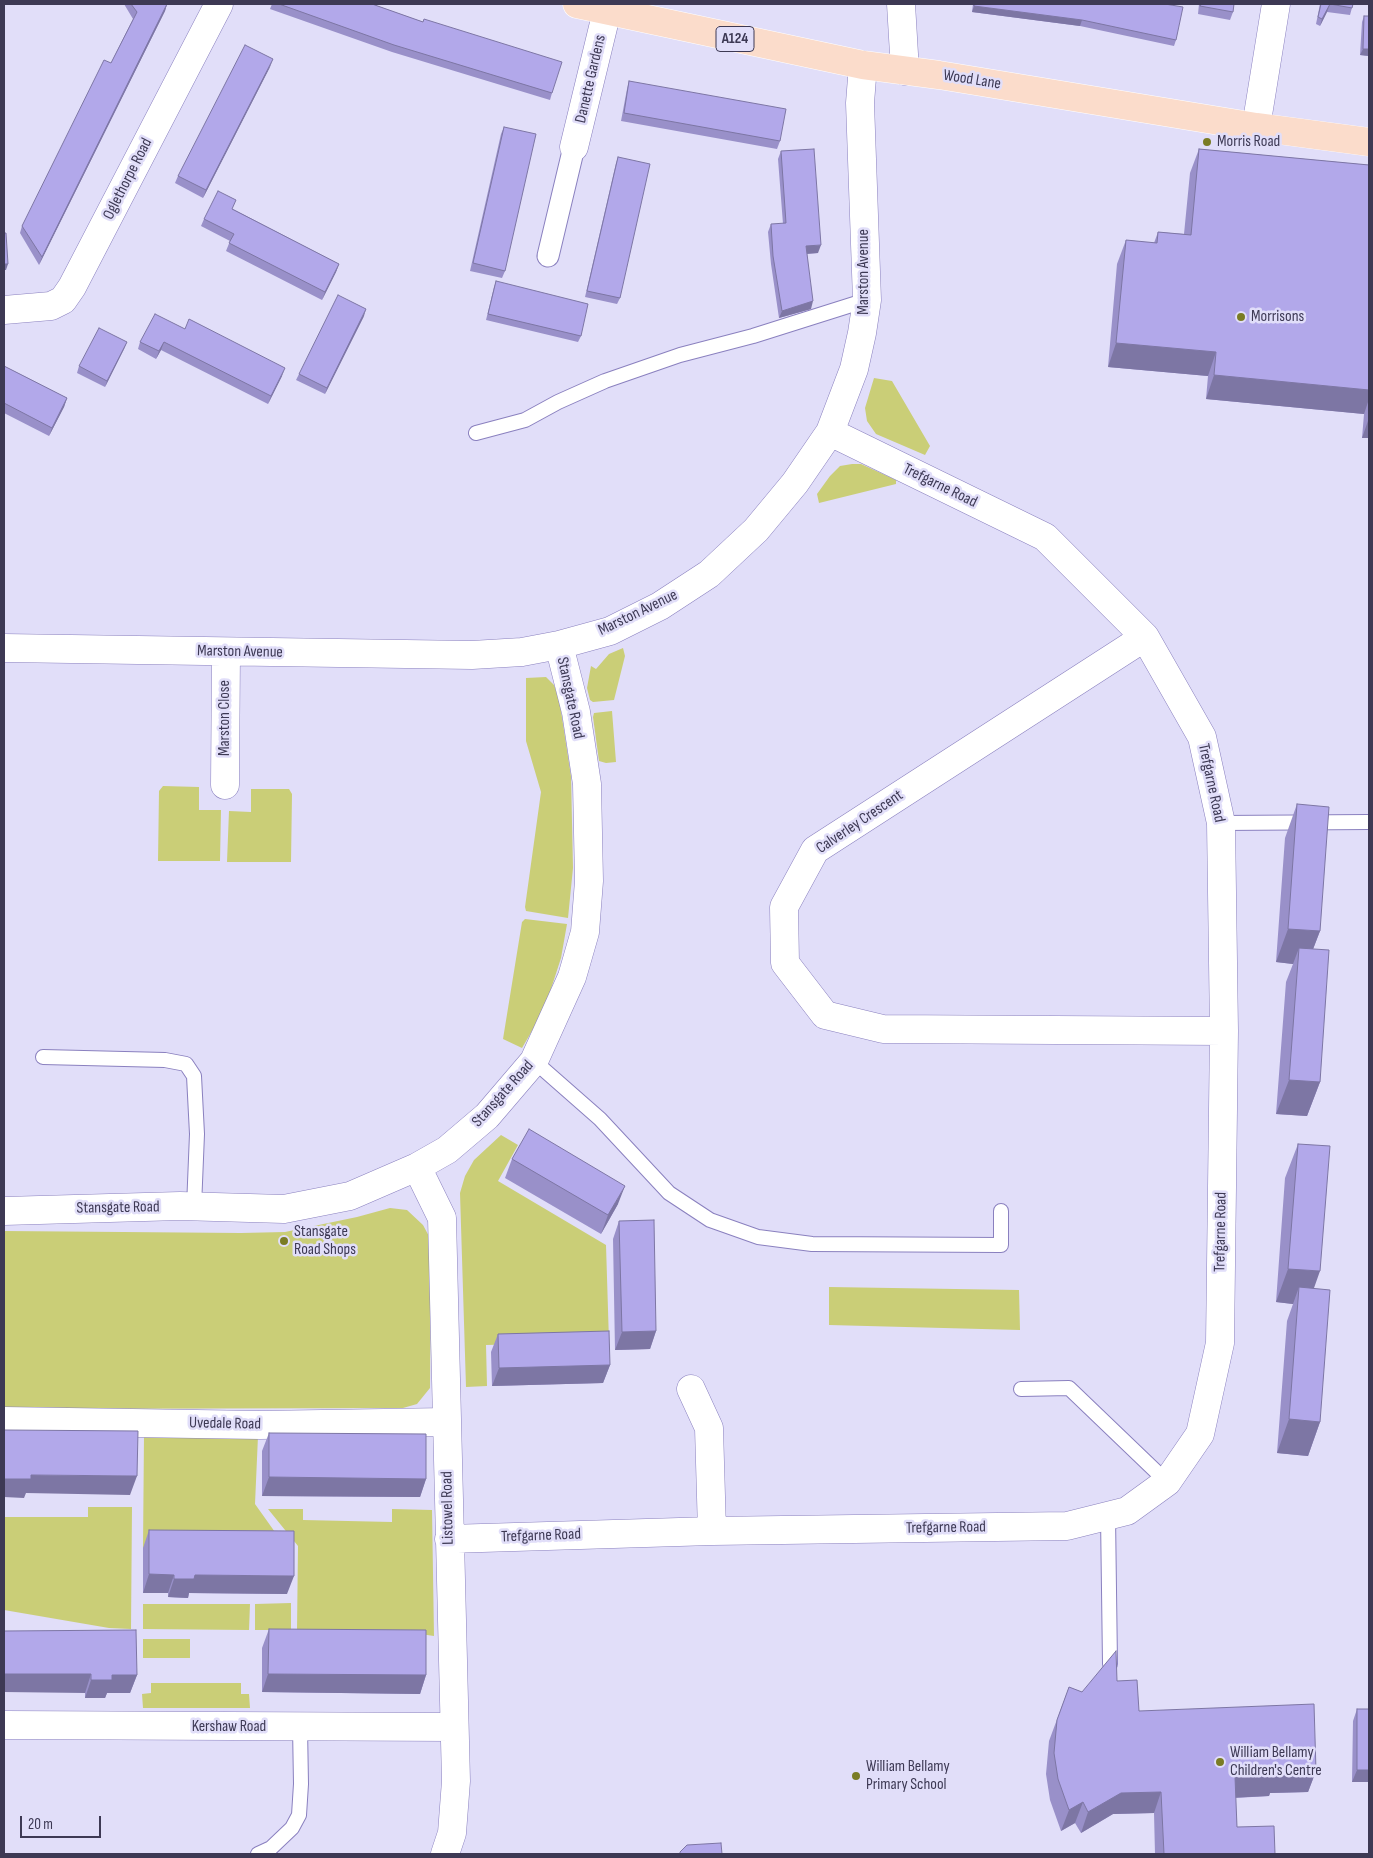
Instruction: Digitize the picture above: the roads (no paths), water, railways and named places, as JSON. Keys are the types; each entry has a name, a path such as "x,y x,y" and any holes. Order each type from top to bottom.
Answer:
{"main road":[{"name":"Wood Lane","path":"577,4 607,12 863,65 1256,127 1369,142"}],"street":[{"name":"Oglethorpe Road","path":"4,310 51,306 63,300 72,287 219,4"},
{"path":"901,4 905,71"},
{"path":"1256,127 1276,4"},
{"name":"Danette Gardens","path":"574,147 607,12"},
{"name":"Marston Avenue","path":"4,648 472,655 522,652 559,645 610,631 660,606 709,574 756,530 795,483 830,432 854,369 867,300 860,103 863,65"},
{"path":"548,256 574,147"},
{"name":"Trefgarne Road","path":"449,1539 712,1531 1067,1526 1127,1511 1167,1482 1200,1434 1220,1343 1224,1031 1221,823 1202,737 1145,637 1045,537 830,432"},
{"name":"Calverley Crescent","path":"1145,637 815,850 784,907 785,963 825,1015 883,1029 1224,1031"},
{"name":"Stansgate Road","path":"4,1211 194,1207 284,1209 350,1196 417,1167 447,1150 487,1116 534,1061 572,977 584,932 589,881 586,784 576,712 559,645"},
{"name":"Marston Close","path":"225,785 226,652"},
{"name":"Listowel Road","path":"417,1167 442,1218 453,1726 456,1781 452,1833 445,1854"},
{"path":"691,1389 709,1428 712,1531"},
{"name":"Uvedale Road","path":"4,1421 260,1424 446,1422"},
{"name":"Kershaw Road","path":"4,1725 453,1726"}],"lane":[{"path":"476,433 525,420 558,402 605,381 652,364 753,336 867,300"},
{"path":"1221,823 1369,822"},
{"path":"43,1057 165,1060 186,1064 194,1076 195,1086 197,1134 194,1207"},
{"path":"534,1061 600,1119 669,1193 710,1220 758,1238 812,1244 1001,1245 1001,1210"},
{"path":"1021,1389 1069,1388 1167,1482"},
{"path":"1108,1516 1110,1664"},
{"path":"258,1854 271,1848 292,1828 299,1814 301,1784 300,1727"}],"place":[{"name":"Morris Road","path":"1207,142"},
{"name":"Morrisons","path":"1241,317"},
{"name":"Stansgate Road Shops","path":"284,1241"},
{"name":"William Bellamy Children's Centre","path":"1220,1762"},
{"name":"William Bellamy Primary School","path":"856,1776"}]}
